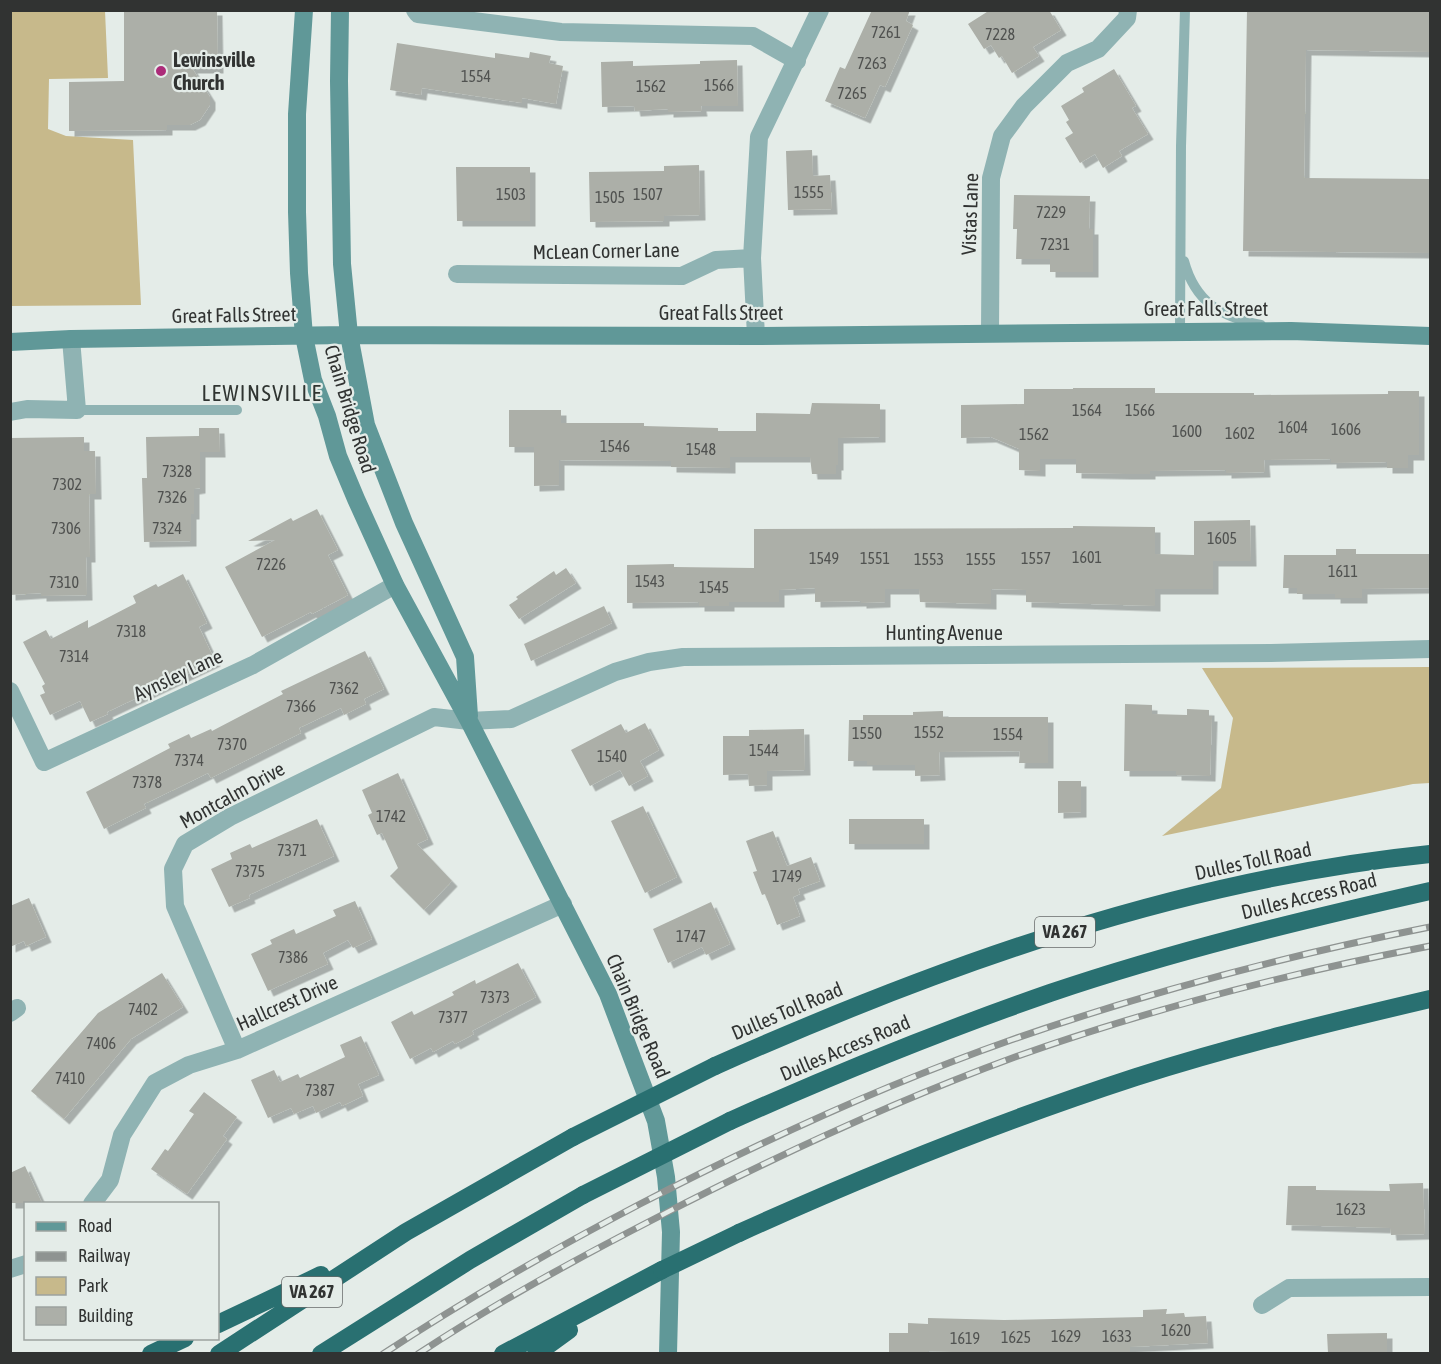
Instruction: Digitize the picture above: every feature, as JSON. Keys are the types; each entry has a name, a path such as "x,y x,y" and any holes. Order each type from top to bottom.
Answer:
{"highway":[{"name":"Dulles Toll Road","path":"219,1353 406,1232 573,1137 715,1066 809,1026 933,977 1059,934 1158,904 1280,876 1431,854"},
{"name":"Dulles Access Road","path":"321,1353 470,1260 583,1195 730,1121 834,1074 1052,993 1243,935 1431,891"},
{"path":"504,1353 588,1313 662,1270 739,1233 896,1164 1075,1097 1204,1056 1431,999"},
{"path":"219,1324 406,1232"},
{"path":"536,1353 588,1313"},
{"path":"151,1353 180,1340"}],"main road":[{"name":"Chain Bridge Road","path":"304,10 297,114 298,273 304,336 313,380 327,416 338,456 395,585 469,721 608,994 656,1121 666,1177 671,1232 668,1353"},
{"name":"Chain Bridge Road","path":"340,10 340,205 348,335 366,425 404,523 465,657 469,721"},
{"name":"Great Falls Street","path":"10,342 348,335 756,336 1291,331 1431,336"}],"street":[{"path":"415,10 418,14 561,32 753,36 797,61"},
{"path":"756,336 752,258 759,137 820,10"},
{"name":"Vistas Lane","path":"990,333 991,178 1002,136 1024,106 1067,63 1098,49 1127,18 1128,10"},
{"name":"McLean Corner Lane","path":"457,274 682,276 716,260 752,258"},
{"path":"10,412 27,408 77,410 71,339"},
{"name":"Aynsley Lane","path":"10,691 44,762 253,665 395,585"},
{"name":"Hunting Avenue","path":"469,721 511,719 615,672 649,662 683,657 1248,653 1431,649"},
{"name":"Montcalm Drive","path":"237,1050 175,906 173,869 185,844 230,817 434,717 469,721"},
{"name":"Hallcrest Drive","path":"93,1202 110,1180 122,1135 155,1083 189,1065 237,1050 562,904"},
{"path":"1262,1305 1289,1288 1431,1287"}],"lane":[{"path":"1180,332 1185,10"},
{"path":"1181,246 1191,281 1201,297 1215,309 1231,318 1291,331"},
{"path":"77,410 237,410"}],"green space":[{"path":"10,11 105,11 108,78 49,79 48,129 66,136 133,140 141,305 11,306"},
{"path":"1430,667 1430,783 1413,784 1162,836 1221,788 1233,718 1202,668"}],"building":[{"name":"Lewinsville Church","path":"124,10 217,10 218,68 192,68 210,97 210,105 200,120 190,125 167,125 167,130 69,131 69,82 124,81"},
{"path":"872,10 910,10 906,21 913,25 885,87 880,85 865,118 825,101 840,67 845,69"},
{"path":"990,10 1049,10 1061,30 1033,47 1039,56 1012,73 1002,56 999,58 991,45 984,49 968,24"},
{"path":"1247,10 1431,10 1431,52 1306,50 1304,178 1431,179 1431,253 1243,251"},
{"path":"397,43 495,58 495,53 529,58 530,52 551,56 549,63 563,66 556,104 522,98 522,103 422,88 421,95 390,90"},
{"path":"737,60 738,106 701,106 702,111 668,112 668,109 635,111 634,106 602,107 601,62 633,61 633,66 700,64 700,61"},
{"path":"1114,69 1136,106 1132,108 1148,134 1119,151 1122,156 1103,168 1095,154 1080,163 1065,138 1073,133 1066,122 1069,120 1061,106 1084,92 1082,88"},
{"path":"812,150 813,176 830,175 832,209 788,210 786,151"},
{"path":"699,165 700,215 664,216 664,221 590,222 589,172 664,171 664,166"},
{"path":"456,167 530,167 530,221 457,221"},
{"path":"1014,195 1090,196 1089,229 1093,229 1093,272 1050,272 1050,259 1016,259 1017,229 1013,229"},
{"path":"1155,388 1155,393 1254,393 1254,395 1388,394 1388,391 1419,391 1419,455 1408,455 1408,468 1387,468 1387,462 1331,463 1331,459 1264,460 1265,472 1226,473 1226,470 1150,471 1150,474 1076,473 1076,459 1040,459 1040,471 1019,470 1019,449 991,437 961,438 961,405 1024,404 1024,389"},
{"path":"812,403 880,404 880,437 838,438 836,474 812,474 810,457 730,457 730,468 671,467 671,461 559,460 559,485 534,486 534,447 509,447 509,410 561,410 561,423 644,423 644,426 756,431 756,413 810,414"},
{"path":"199,428 219,428 220,452 200,452 200,488 194,489 191,541 144,542 142,478 147,478 146,437 199,436"},
{"path":"84,437 84,451 95,451 96,494 89,494 90,557 86,557 87,595 41,596 41,593 10,595 10,438"},
{"path":"317,509 338,550 328,555 348,595 262,637 225,567 275,540 248,541 291,518 293,521"},
{"path":"1250,520 1251,561 1213,561 1213,589 1155,589 1155,606 1026,602 1026,590 991,589 991,604 920,602 919,589 885,589 885,602 815,602 815,588 779,590 779,602 729,602 729,606 699,606 699,602 627,603 627,565 674,564 674,567 754,568 754,529 1155,527 1155,554 1194,555 1194,521"},
{"path":"1336,549 1356,549 1356,554 1431,554 1431,588 1362,589 1362,598 1335,598 1335,594 1297,594 1297,588 1283,588 1284,555 1336,555"},
{"path":"566,568 576,583 519,619 509,605 518,599 516,597 554,571 556,575"},
{"path":"183,574 207,623 199,627 215,661 90,722 80,701 50,715 40,695 45,693 42,686 45,684 23,642 46,630 51,639 88,620 88,628 136,603 133,596 156,584 158,587"},
{"path":"604,606 612,623 531,661 524,644"},
{"path":"365,651 384,689 364,699 366,704 344,715 341,708 299,728 301,733 211,778 208,773 144,804 146,808 104,829 86,792 170,748 168,744 189,734 191,738 211,729 212,731 283,694 281,691"},
{"path":"1125,704 1152,705 1152,714 1187,715 1187,709 1209,710 1209,716 1212,716 1210,776 1176,775 1176,771 1124,771"},
{"path":"943,711 943,717 1048,717 1048,763 1019,763 1020,751 939,752 940,775 915,776 915,765 867,765 867,761 848,761 849,720 863,720 863,715 913,715 913,712"},
{"path":"645,723 659,750 640,761 648,776 629,786 620,770 590,786 571,750 621,724 626,733"},
{"path":"804,729 805,770 767,771 767,785 749,786 748,774 723,775 723,736 749,736 749,730"},
{"path":"398,773 428,839 417,844 452,881 424,910 390,876 398,868 382,833 377,835 368,815 372,813 362,790"},
{"path":"1058,781 1081,781 1081,812 1058,813"},
{"path":"643,806 677,877 645,893 611,821"},
{"path":"317,819 334,856 249,895 250,898 229,907 211,869 232,859 230,853 250,844 252,848"},
{"path":"849,819 924,819 924,844 849,844"},
{"path":"773,831 787,866 811,857 820,881 798,889 800,894 793,897 800,916 777,925 765,894 762,895 753,872 757,871 746,841"},
{"path":"29,898 46,937 26,946 24,941 10,947 10,906"},
{"path":"355,901 372,939 353,948 348,940 323,953 328,964 268,991 251,954 272,944 270,940 294,929 296,934 336,916 333,910"},
{"path":"711,902 730,944 706,955 702,947 668,963 653,929"},
{"path":"518,963 536,997 472,1031 474,1034 455,1044 453,1041 433,1052 431,1048 410,1059 391,1022 412,1011 414,1015 454,995 452,992 475,980 476,984"},
{"path":"162,973 183,1007 131,1039 64,1119 31,1091 98,1013"},
{"path":"361,1036 379,1075 358,1084 363,1096 342,1106 340,1102 316,1113 313,1106 294,1114 291,1108 268,1118 251,1080 274,1070 280,1082 298,1074 300,1078 345,1057 340,1045"},
{"path":"204,1092 237,1117 223,1136 227,1139 187,1194 151,1169 165,1149 168,1151 194,1114 189,1111"},
{"path":"25,1166 42,1202 10,1203 10,1173"},
{"path":"1423,1183 1425,1234 1391,1235 1390,1228 1286,1225 1288,1186 1316,1186 1316,1190 1390,1191 1389,1184"},
{"path":"1167,1309 1166,1314 1184,1313 1185,1317 1206,1316 1208,1343 1130,1347 1130,1353 928,1351 928,1353 889,1353 889,1333 908,1333 908,1323 928,1324 928,1318 1004,1320 1143,1317 1143,1310"},
{"path":"1387,1333 1387,1353 1328,1353 1327,1334"}],"railway":[{"path":"383,1354 574,1239 776,1137 869,1095 963,1057 1114,1006 1272,962 1430,927"},
{"path":"418,1354 506,1299 627,1233 790,1152 969,1074 1117,1023 1169,1008 1273,980 1430,946"}],"place":[{"name":"Lewinsville Church","path":"161,71"}],"district":[{"name":"LEWINSVILLE","path":"262,393"}]}
